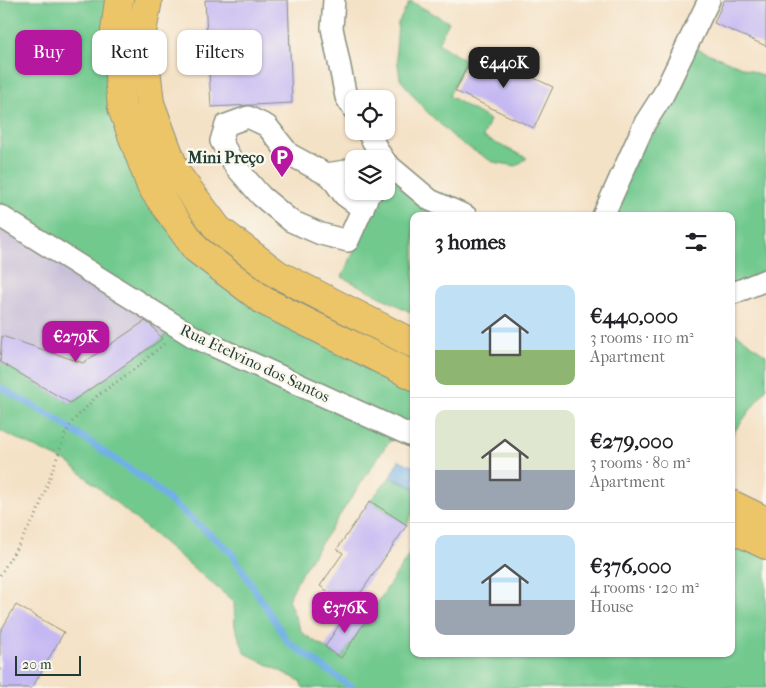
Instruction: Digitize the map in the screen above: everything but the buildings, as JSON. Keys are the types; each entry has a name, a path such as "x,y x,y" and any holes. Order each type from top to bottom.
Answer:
{"main road":[{"path":"119,0 115,31 122,108 151,186 196,249 264,301 410,374"},
{"path":"148,0 142,32 150,103 176,173 218,229 277,274 410,342"},
{"path":"735,506 766,521"},
{"path":"735,530 766,545"}],"street":[{"path":"334,0 332,28 345,92"},
{"path":"605,212 645,123 663,96 709,0"},
{"path":"345,171 326,174 289,154 267,126 248,117 226,125 221,141 235,166 260,196 291,221 322,234 348,241 368,200"},
{"path":"395,169 430,200 457,212"},
{"path":"329,174 345,195"},
{"path":"395,183 408,181"},
{"name":"Rua Etelvino dos Santos","path":"0,216 194,337 410,435"},
{"path":"735,292 766,280"}],"path":[{"path":"0,575 36,516 65,435 72,422 97,396 136,368 182,329"}],"shaded area":[{"path":"0,216 174,324 162,339 70,403 0,362"}],"green space":[{"path":"0,0 119,0 120,30 92,30 92,75 121,75 122,108 196,249 410,374 410,435 400,431 385,447 302,572 288,600 302,633 341,658 410,553 410,657 735,657 735,530 766,545 766,688 303,688 300,681 245,653 235,627 234,602 69,463 0,431 0,362 70,403 162,339 174,324 0,216"},
{"path":"410,1 449,22 438,43 465,61 449,96 490,120 483,137 527,158 516,166 493,162 459,142 424,109 400,79 396,50 398,23"},
{"path":"688,45 766,77 766,280 735,292 735,212 605,212"},
{"path":"408,181 459,212 410,212 410,312 342,277 375,207 372,200 395,200 395,182"},
{"path":"735,333 766,355 766,389 735,431"},
{"path":"390,477 410,486 410,519 407,525 370,501"}],"water":[{"path":"399,460 410,465 410,486 390,477"}],"waterway":[{"path":"0,387 56,419 144,479 231,552 288,642 353,688"}],"place":[{"name":"Mini Preço","path":"282,178"}]}
